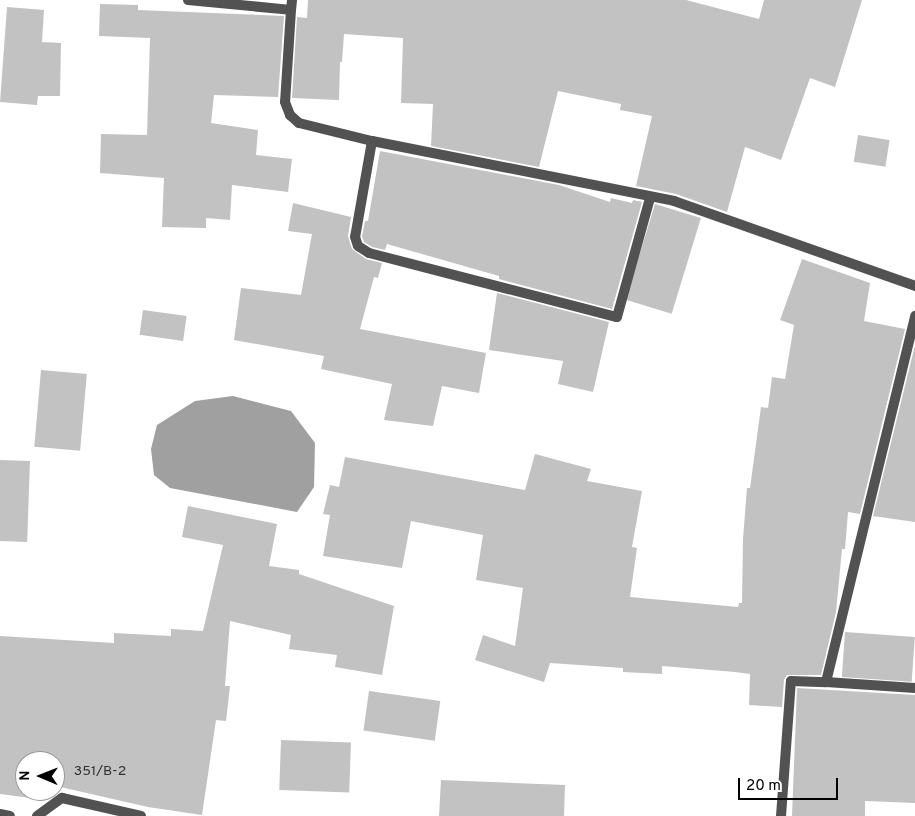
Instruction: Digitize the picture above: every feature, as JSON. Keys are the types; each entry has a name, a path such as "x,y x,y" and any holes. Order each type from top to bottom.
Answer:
{"street":[{"path":"188,0 291,5 285,102 290,115 299,123 372,141 650,198 674,201 915,286"},
{"path":"372,141 355,237 358,246 369,253 617,317 650,198"},
{"path":"826,682 915,316"},
{"path":"781,816 791,681 915,688"},
{"path":"37,816 62,798 141,816"},
{"path":"0,814 10,816"}],"shaded area":[{"path":"233,396 291,411 315,443 314,487 297,512 170,488 154,475 151,449 157,425 195,401"}],"building":[{"path":"308,0 686,0 759,19 764,0 862,0 835,87 810,78 781,160 745,147 727,212 676,194 636,186 652,116 620,110 621,104 558,91 539,167 431,146 433,104 401,103 403,38 344,34 342,62 340,62 339,100 292,98 297,17 307,18"},
{"path":"100,4 138,5 138,10 284,16 278,97 214,95 211,123 258,130 256,155 292,159 288,192 232,185 230,220 206,218 206,228 162,227 164,178 100,173 101,134 147,135 150,38 99,36"},
{"path":"7,7 44,10 42,42 61,43 60,96 38,96 37,105 0,102"},
{"path":"858,135 890,140 885,167 854,162"},
{"path":"380,151 559,185 610,202 611,198 632,203 633,200 642,202 612,309 499,279 499,276 387,244 385,250 372,247 364,242 362,236 365,221 368,221"},
{"path":"293,203 351,217 348,236 352,249 366,259 382,263 378,278 374,277 360,329 486,353 479,393 442,386 433,426 384,420 392,384 321,369 324,356 234,340 241,288 301,295 312,234 288,231"},
{"path":"655,204 701,218 672,314 626,300"},
{"path":"802,259 870,283 864,321 905,329 860,514 848,512 845,549 842,549 836,612 821,675 787,675 784,680 782,707 749,705 750,674 662,666 662,674 623,672 623,668 550,663 544,682 475,660 483,635 515,646 523,588 476,580 483,535 411,521 402,568 323,556 330,515 323,514 330,485 339,487 345,457 525,490 535,454 591,469 587,481 642,491 632,547 637,548 630,597 738,607 739,603 742,603 743,539 747,488 750,488 761,407 768,408 772,377 785,379 794,325 780,320"},
{"path":"497,293 609,322 593,392 558,384 563,361 489,350"},
{"path":"143,310 187,316 183,341 140,335"},
{"path":"915,345 915,522 873,516"},
{"path":"41,370 87,374 80,451 34,447"},
{"path":"0,460 30,461 27,542 0,541"},
{"path":"188,506 277,524 269,566 299,570 299,574 394,606 382,675 335,667 337,655 289,649 291,635 230,621 225,686 230,686 226,721 216,720 202,815 148,807 65,788 65,751 15,751 15,796 0,794 0,636 114,643 114,633 171,636 171,629 203,631 223,545 182,537"},
{"path":"845,632 915,637 912,682 842,677"},
{"path":"797,688 915,695 915,803 865,801 865,816 792,816"},
{"path":"369,691 440,701 435,741 363,731"},
{"path":"281,740 351,742 349,792 279,790"},
{"path":"441,780 565,785 564,816 439,816"}]}
